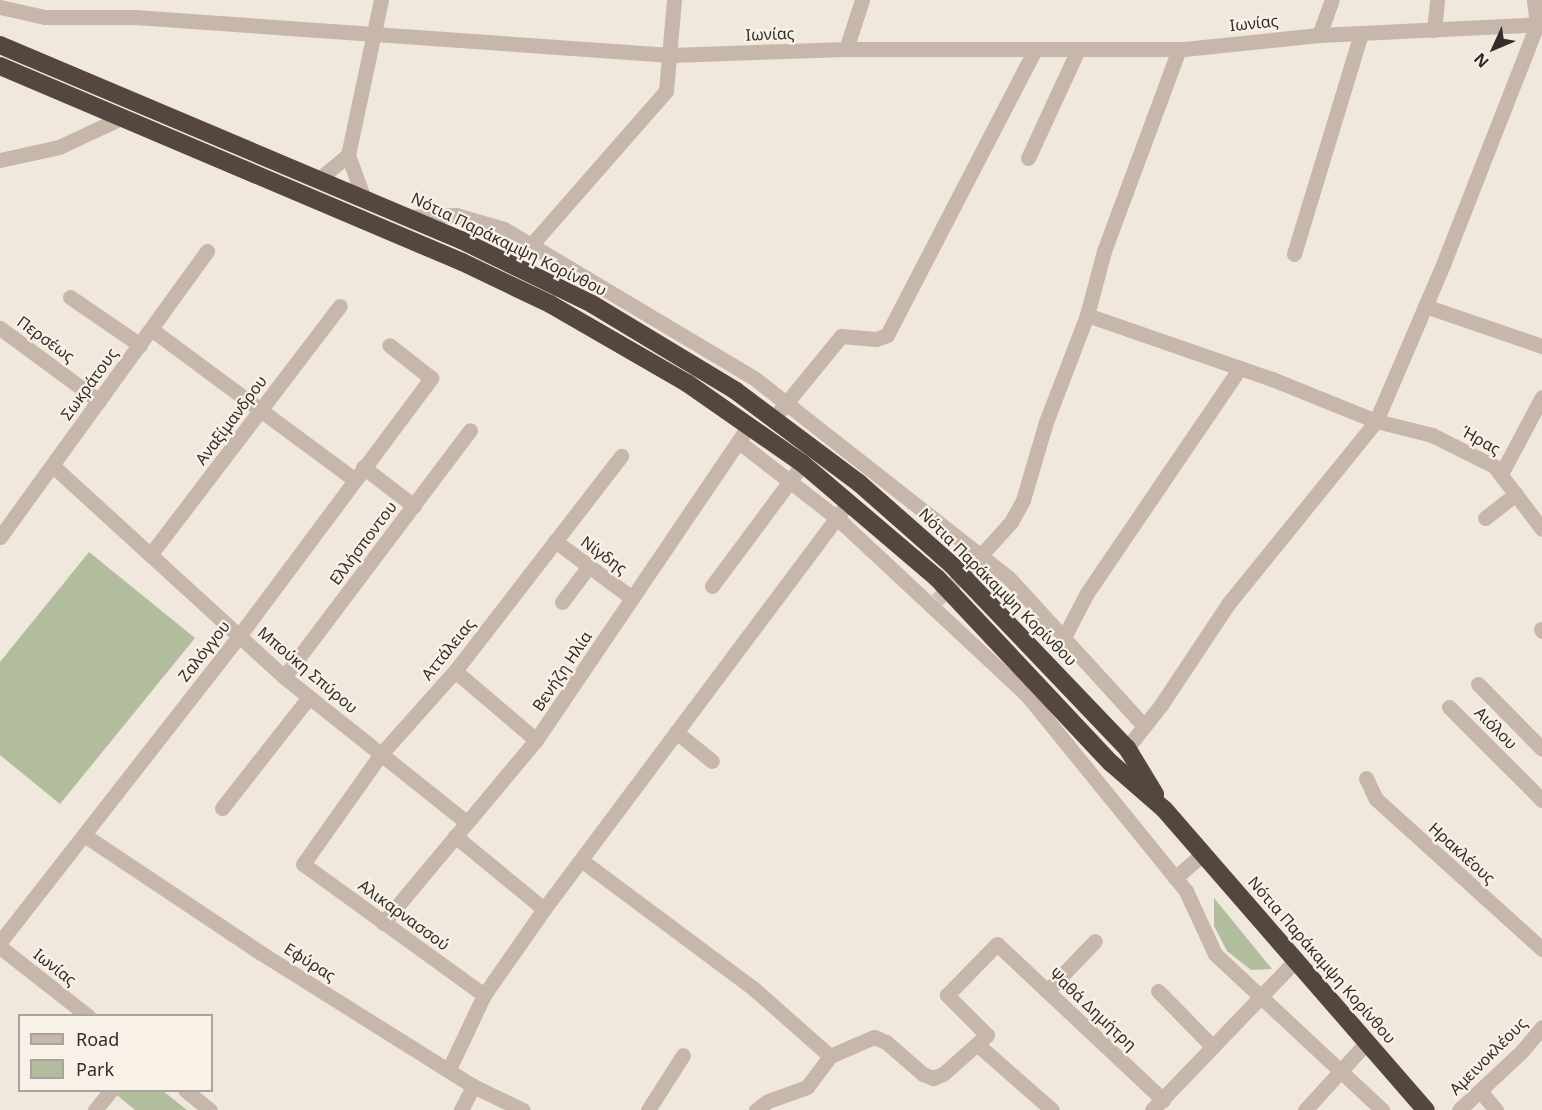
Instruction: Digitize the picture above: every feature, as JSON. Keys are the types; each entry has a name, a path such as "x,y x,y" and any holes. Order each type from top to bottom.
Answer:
{"highway":[{"name":"Νότια Παράκαμψη Κορίνθου","path":"0,45 407,217 592,304 698,367 774,418 859,483 952,565 1127,748 1164,809"},
{"name":"Νότια Παράκαμψη Κορίνθου","path":"0,66 519,289 687,383 803,464 848,500 952,593 1032,689 1164,809 1426,1110"}],"street":[{"path":"43,0 45,17"},
{"path":"364,199 348,155 381,0"},
{"path":"532,244 666,91 671,56 674,0"},
{"path":"846,49 862,0"},
{"path":"1319,35 1332,0"},
{"path":"1434,30 1437,0"},
{"path":"1127,748 1228,604 1376,421 1540,24 1534,0"},
{"name":"Ιωνίας","path":"0,7 45,17 135,17 671,56 846,49 1179,49 1319,35 1540,24"},
{"path":"1294,254 1361,33"},
{"path":"977,560 1011,522 1023,500 1046,422 1087,315 1104,251 1179,49"},
{"path":"774,418 841,336 876,339 887,335 1035,50"},
{"path":"1028,158 1078,50"},
{"path":"0,160 59,147 121,118"},
{"path":"318,180 348,155"},
{"path":"407,217 456,215 479,219 532,244 710,349 786,402 870,468 977,560 1008,577 1144,726"},
{"name":"Σωκράτους","path":"0,537 207,251"},
{"path":"592,304 601,285"},
{"path":"70,297 140,345"},
{"name":"Αναξίμανδρου","path":"150,555 340,306"},
{"path":"1425,306 1542,346"},
{"name":"Ήρας","path":"1087,315 1240,368 1376,421 1432,435 1501,474 1542,529"},
{"name":"Περσέως","path":"0,328 99,401"},
{"path":"151,329 260,411 414,506"},
{"name":"Ζαλόγγου","path":"0,942 240,636 431,378 389,345"},
{"path":"1064,637 1087,593 1240,368"},
{"path":"1501,474 1542,397"},
{"name":"Βενήζη Ηλία","path":"383,923 536,740 739,442 748,424"},
{"name":"Ελλήσποντου","path":"284,677 470,430"},
{"path":"739,442 837,518 1032,689 1175,878 1197,911 1206,940 1215,954 1382,1110"},
{"name":"Αττάλειας","path":"303,864 381,754 455,671 621,456"},
{"path":"712,586 803,464"},
{"name":"Μπούκη Σπύρου","path":"52,466 284,677 466,822"},
{"path":"859,483 870,468"},
{"path":"1485,518 1515,494"},
{"path":"449,1069 484,996 544,909 837,518 848,500"},
{"name":"Νίγδης","path":"555,541 632,598"},
{"path":"562,602 590,566"},
{"path":"455,671 536,740"},
{"path":"1478,684 1542,749"},
{"path":"222,808 309,697"},
{"name":"Αιόλου","path":"1449,707 1542,800"},
{"path":"676,732 712,761"},
{"name":"Ηρακλέους","path":"1366,778 1376,799 1542,949"},
{"name":"Εφύρας","path":"84,835 261,953 473,1086 523,1110"},
{"path":"455,836 544,909"},
{"path":"1175,878 1203,854"},
{"path":"581,860 754,989 830,1056"},
{"name":"Αλικαρνασσού","path":"303,864 484,996"},
{"path":"1047,991 1095,941"},
{"name":"Ψαθά Δημήτρη","path":"978,1046 987,1035 947,995 998,944 1158,1105"},
{"name":"Ιωνίας","path":"0,947 85,1014"},
{"path":"1158,1105 1296,960"},
{"path":"1158,991 1213,1047"},
{"name":"Αμεινοκλέους","path":"1459,1110 1542,1027"},
{"path":"756,1110 768,1101 807,1087 830,1056 874,1037 933,1078 978,1046 1052,1110"},
{"path":"1305,1110 1367,1042"},
{"path":"648,1110 683,1055"},
{"path":"460,1110 473,1086"},
{"path":"1479,1091 1496,1110"},
{"path":"95,1110 109,1092"},
{"path":"187,1092 202,1108"}],"green space":[{"path":"89,552 195,638 60,804 0,755 0,662"},
{"path":"1214,898 1272,969 1251,970 1227,951 1214,926"},
{"path":"119,1092 164,1092 187,1110 135,1110 117,1095"}],"tunnel":[{"path":"937,600 970,567"}]}
